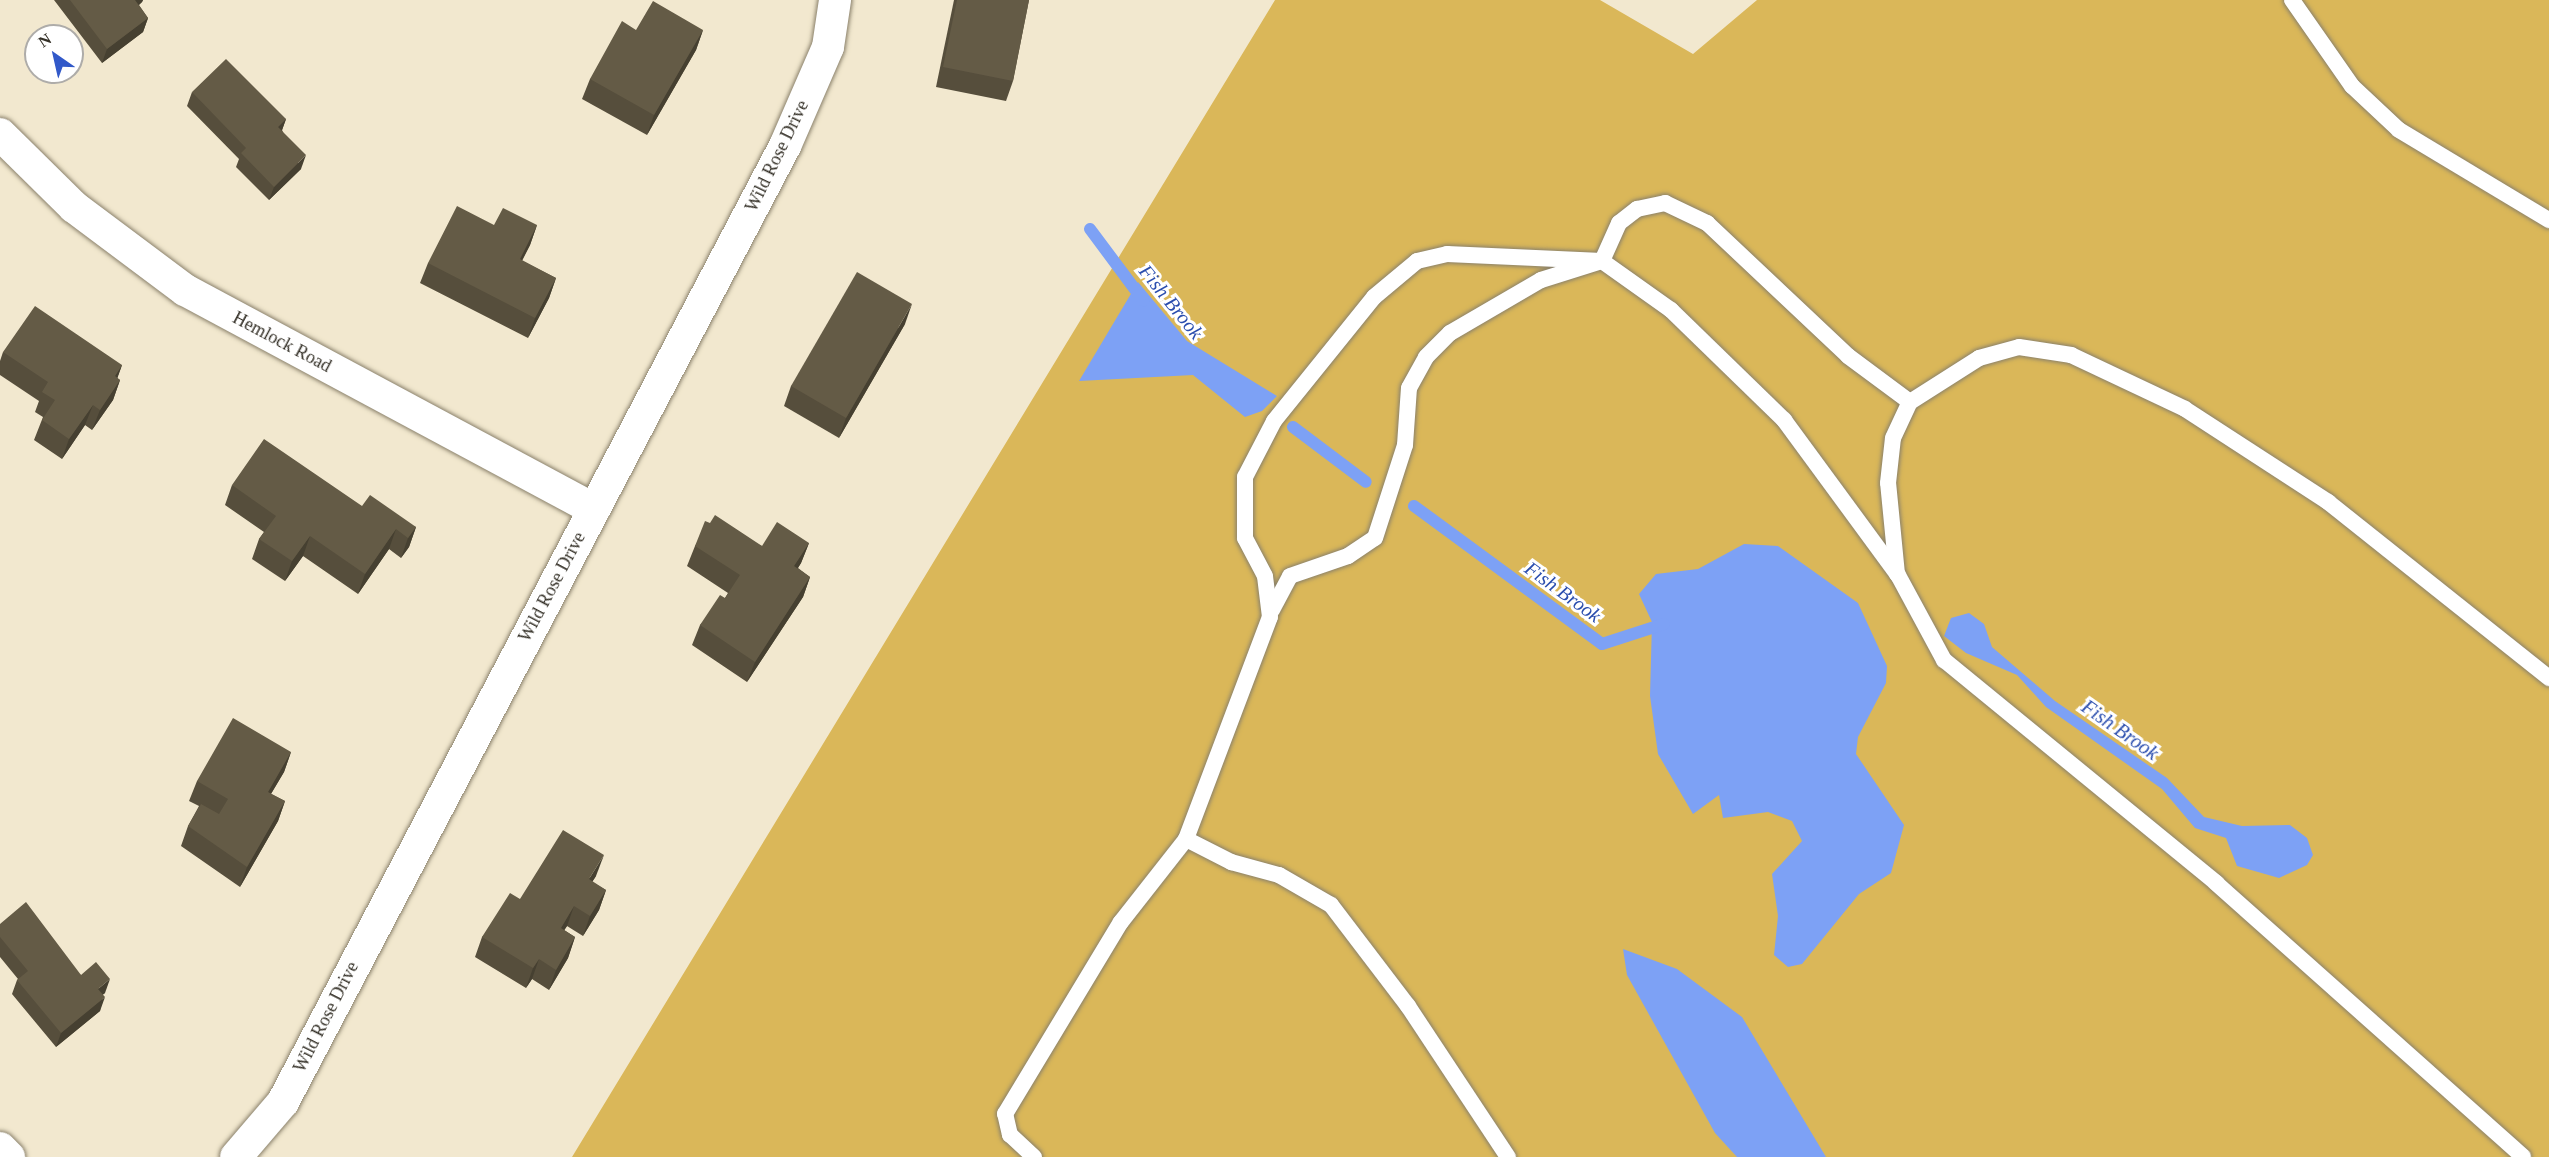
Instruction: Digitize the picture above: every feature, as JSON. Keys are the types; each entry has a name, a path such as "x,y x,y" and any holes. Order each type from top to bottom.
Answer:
{"street":[{"name":"Wild Rose Drive","path":"236,1157 283,1102 785,146 828,46 835,0"},
{"name":"Hemlock Road","path":"0,134 75,207 185,290 594,508"},
{"path":"0,1148 9,1157"}],"lane":[{"path":"2292,0 2352,86 2399,129 2549,220"},
{"path":"1034,1157 1010,1135 1005,1114 1121,922 1186,839 1209,769 1245,695 1278,591 1290,576 1348,556 1375,538 1405,445 1409,388 1426,357 1450,333 1541,280 1602,261 1619,223 1637,209 1665,203 1685,209 1707,223 1848,356 1910,402"},
{"path":"1270,617 1265,576 1245,538 1245,477 1275,421 1374,297 1417,261 1447,254 1602,261 1671,310 1785,420 1898,575 1944,660 2216,883 2523,1157"},
{"path":"1898,575 1888,483 1893,438 1910,402 1979,358 2019,347 2071,355 2185,409 2328,502 2549,678"},
{"path":"1186,839 1231,862 1279,875 1330,905 1408,1006 1508,1157"}],"shaded area":[{"path":"1275,0 1600,0 1693,54 1757,0 2549,0 2549,1157 572,1157"}],"water":[{"path":"1138,282 1187,341 1277,396 1262,411 1245,417 1193,375 1079,381"},
{"path":"1744,544 1778,546 1858,603 1887,666 1886,683 1858,737 1856,754 1904,825 1891,873 1859,894 1802,964 1788,967 1774,955 1778,916 1772,874 1802,841 1792,821 1768,812 1723,818 1719,795 1693,814 1658,754 1650,696 1652,622 1639,594 1656,574 1698,569"},
{"path":"1969,613 1984,624 1992,647 2055,701 2167,778 2204,817 2242,826 2290,825 2307,838 2313,855 2307,865 2279,878 2237,866 2226,838 2195,828 2162,789 2046,707 2017,675 1966,653 1944,636 1951,618"},
{"path":"1623,949 1677,969 1742,1017 1826,1157 1737,1157 1715,1133 1627,975"}],"building":[{"path":"70,0 135,0 148,18 107,49"},
{"path":"957,0 1029,0 1013,81 943,67"},
{"path":"653,1 703,30 654,115 590,79 622,21 636,30"},
{"path":"226,59 286,119 278,127 306,155 274,187 241,153 246,148 192,92"},
{"path":"457,206 494,225 503,208 537,225 520,259 556,278 535,318 428,263"},
{"path":"857,272 912,304 846,418 791,386"},
{"path":"35,306 122,365 115,376 120,380 100,410 93,405 69,439 42,420 55,400 42,392 48,382 3,352"},
{"path":"264,439 362,506 370,495 416,527 408,538 396,529 365,574 310,536 292,561 259,539 276,516 232,485"},
{"path":"715,515 762,546 777,522 809,543 794,566 810,577 755,662 700,625 720,595 725,598 740,575 695,546 705,521 710,523"},
{"path":"233,718 291,752 268,792 285,801 247,867 188,826 201,804 219,814 228,799 197,781"},
{"path":"563,830 604,855 589,879 606,890 590,916 574,906 561,928 575,937 556,970 539,959 533,968 482,937 510,893 520,899"},
{"path":"26,902 81,975 96,962 110,979 98,989 105,997 61,1033 17,980 28,971 0,937 0,924"}],"waterway":[{"name":"Fish Brook","path":"1090,229 1143,300"},
{"name":"Fish Brook","path":"1293,427 1366,482"},
{"name":"Fish Brook","path":"1414,506 1602,644 1664,624"}]}
